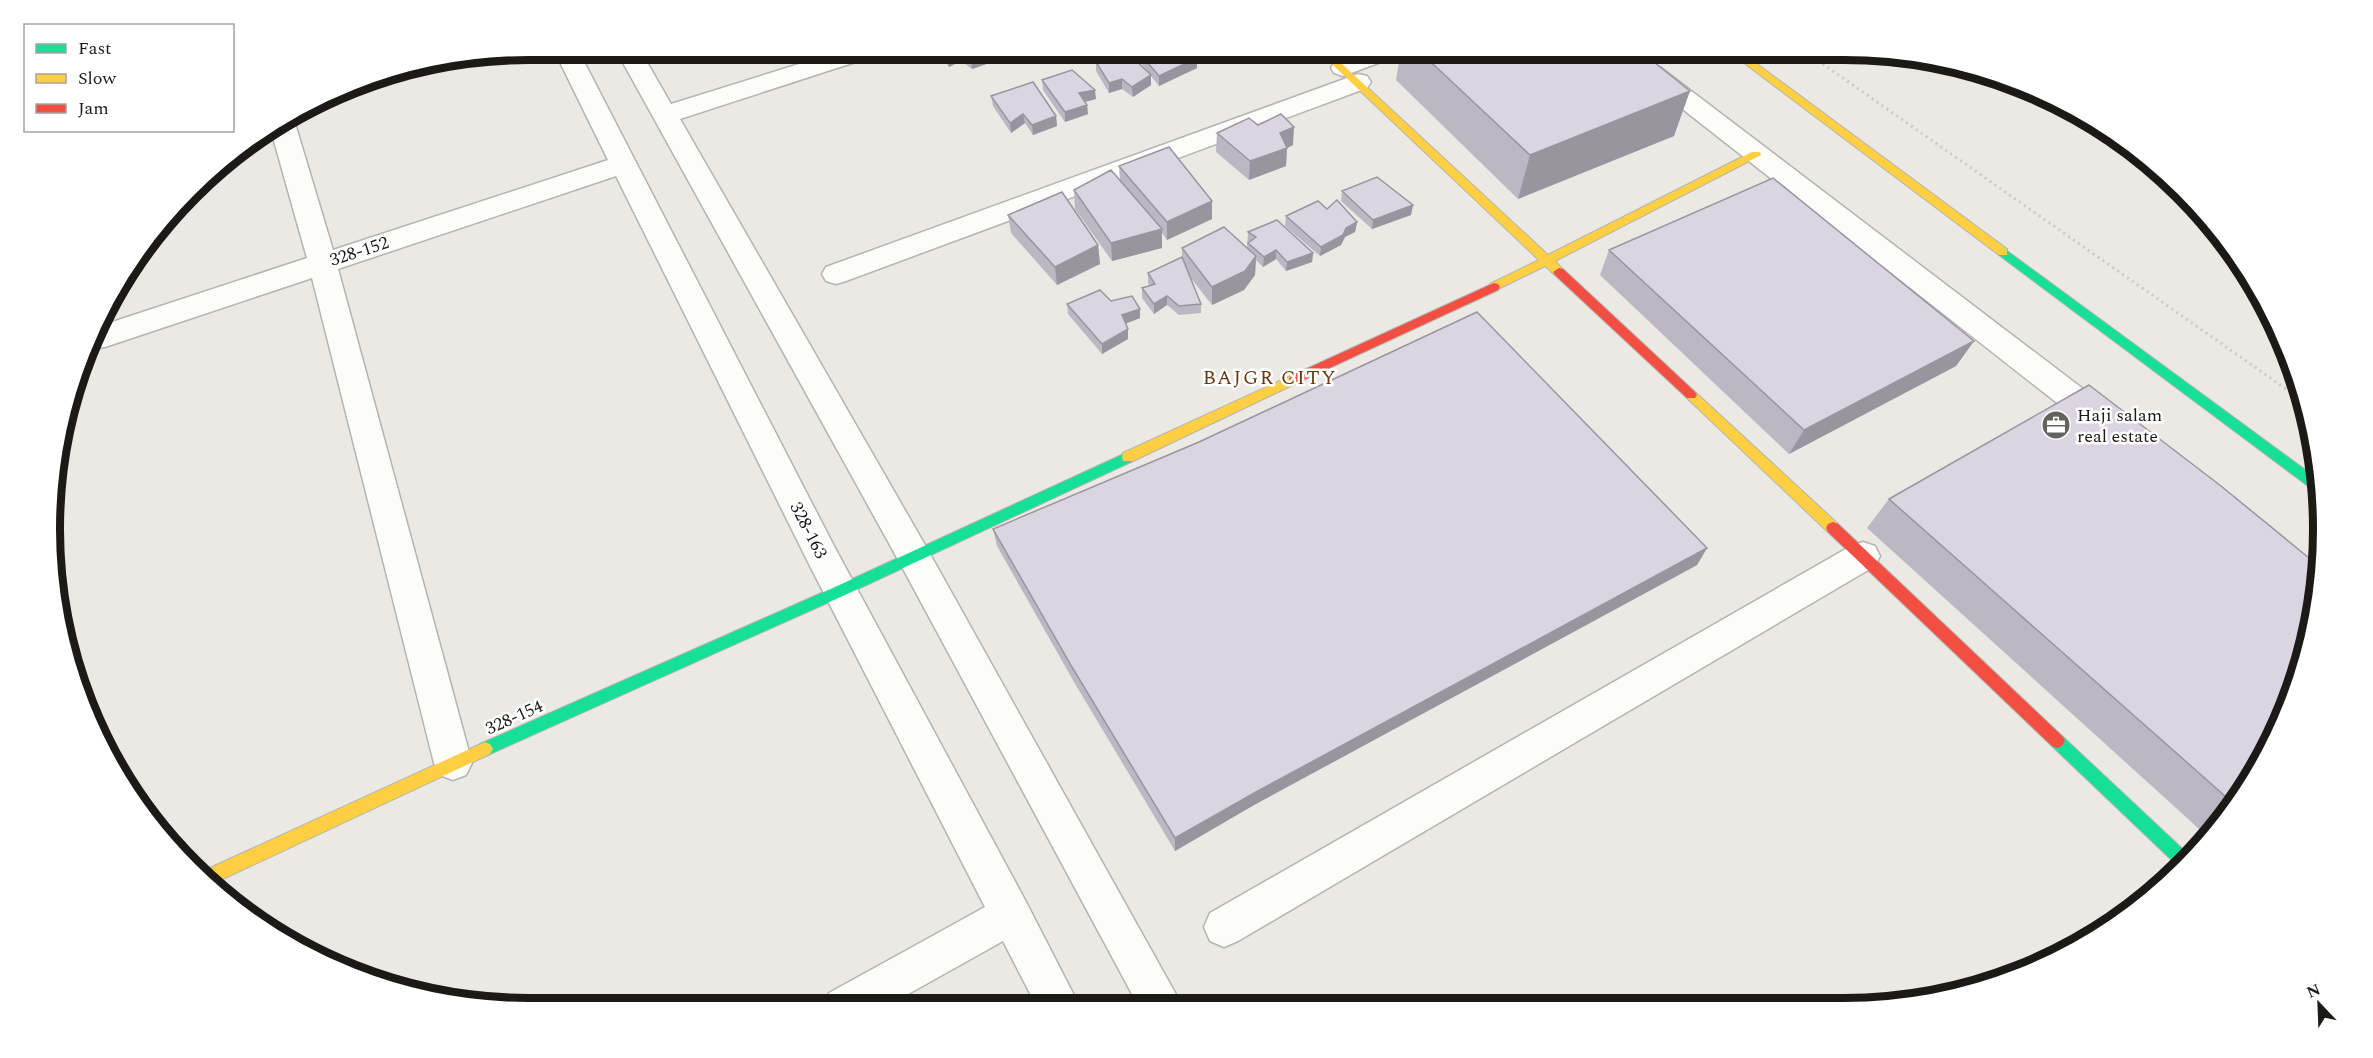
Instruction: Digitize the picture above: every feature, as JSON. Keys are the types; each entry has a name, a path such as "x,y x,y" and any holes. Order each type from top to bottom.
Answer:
{"main road":[{"path":"1333,60 1863,556 2180,857"},
{"path":"1745,60 2310,480"},
{"name":"328-154","path":"212,875 453,764 840,591 913,555 1547,262 1756,155"}],"street":[{"name":"328-163","path":"571,60 840,591 1054,998"},
{"path":"634,60 913,555 1157,998"},
{"path":"664,115 837,60"},
{"path":"836,274 1350,75 1375,60"},
{"path":"1635,60 2122,437"},
{"path":"284,129 322,264 453,764"},
{"name":"328-152","path":"102,337 624,164"},
{"path":"1224,927 1863,556"},
{"path":"862,998 1011,914"}],"path":[{"path":"1817,60 2293,394"}],"building":[{"path":"1135,60 1151,75 1132,87 1122,79 1109,83 1096,62"},
{"path":"1145,60 1193,60 1159,76"},
{"path":"1429,60 1651,60 1690,91 1530,155"},
{"path":"1072,70 1095,90 1079,93 1087,105 1065,112 1042,80"},
{"path":"1033,82 1056,116 1032,125 1023,114 1010,123 991,96"},
{"path":"1281,114 1294,127 1280,133 1287,148 1250,161 1217,133 1249,118 1258,125"},
{"path":"1169,147 1212,201 1167,222 1119,166"},
{"path":"1111,170 1162,229 1111,243 1074,190"},
{"path":"1377,177 1413,205 1373,220 1342,191"},
{"path":"1773,178 1974,341 1804,430 1609,250"},
{"path":"1062,192 1098,245 1055,267 1008,215"},
{"path":"1337,200 1357,222 1346,228 1343,235 1321,247 1286,216 1318,201 1327,209"},
{"path":"1277,220 1313,253 1287,262 1276,250 1264,257 1248,243 1256,237 1248,232"},
{"path":"1224,227 1256,256 1245,271 1212,287 1182,248"},
{"path":"1182,257 1201,304 1179,306 1167,296 1154,304 1142,288 1155,284 1148,273"},
{"path":"1100,290 1111,301 1132,296 1140,309 1122,315 1128,329 1102,344 1067,304"},
{"path":"1477,312 1707,548 1175,838 1072,667 993,529 1199,442"},
{"path":"2089,385 2221,486 2312,560 2304,620 2288,680 2265,736 2228,799 1889,499"}],"traffic: fast":[{"path":"2003,252 2310,480"},
{"path":"485,749 840,591 1128,457"},
{"path":"2057,741 2180,857"}],"traffic: slow":[{"path":"1333,60 1559,272"},
{"path":"1745,60 2003,252"},
{"path":"1494,287 1756,155"},
{"path":"1128,457 1295,379"},
{"path":"1691,395 1833,528"},
{"path":"212,875 485,749"}],"traffic: jam":[{"path":"1559,272 1691,395"},
{"path":"1295,379 1494,287"},
{"path":"1833,528 2057,741"}],"place":[{"name":"Haji salam real estate","path":"2056,425"}],"district":[{"name":"BAJGR CITY","path":"1270,377"}]}
